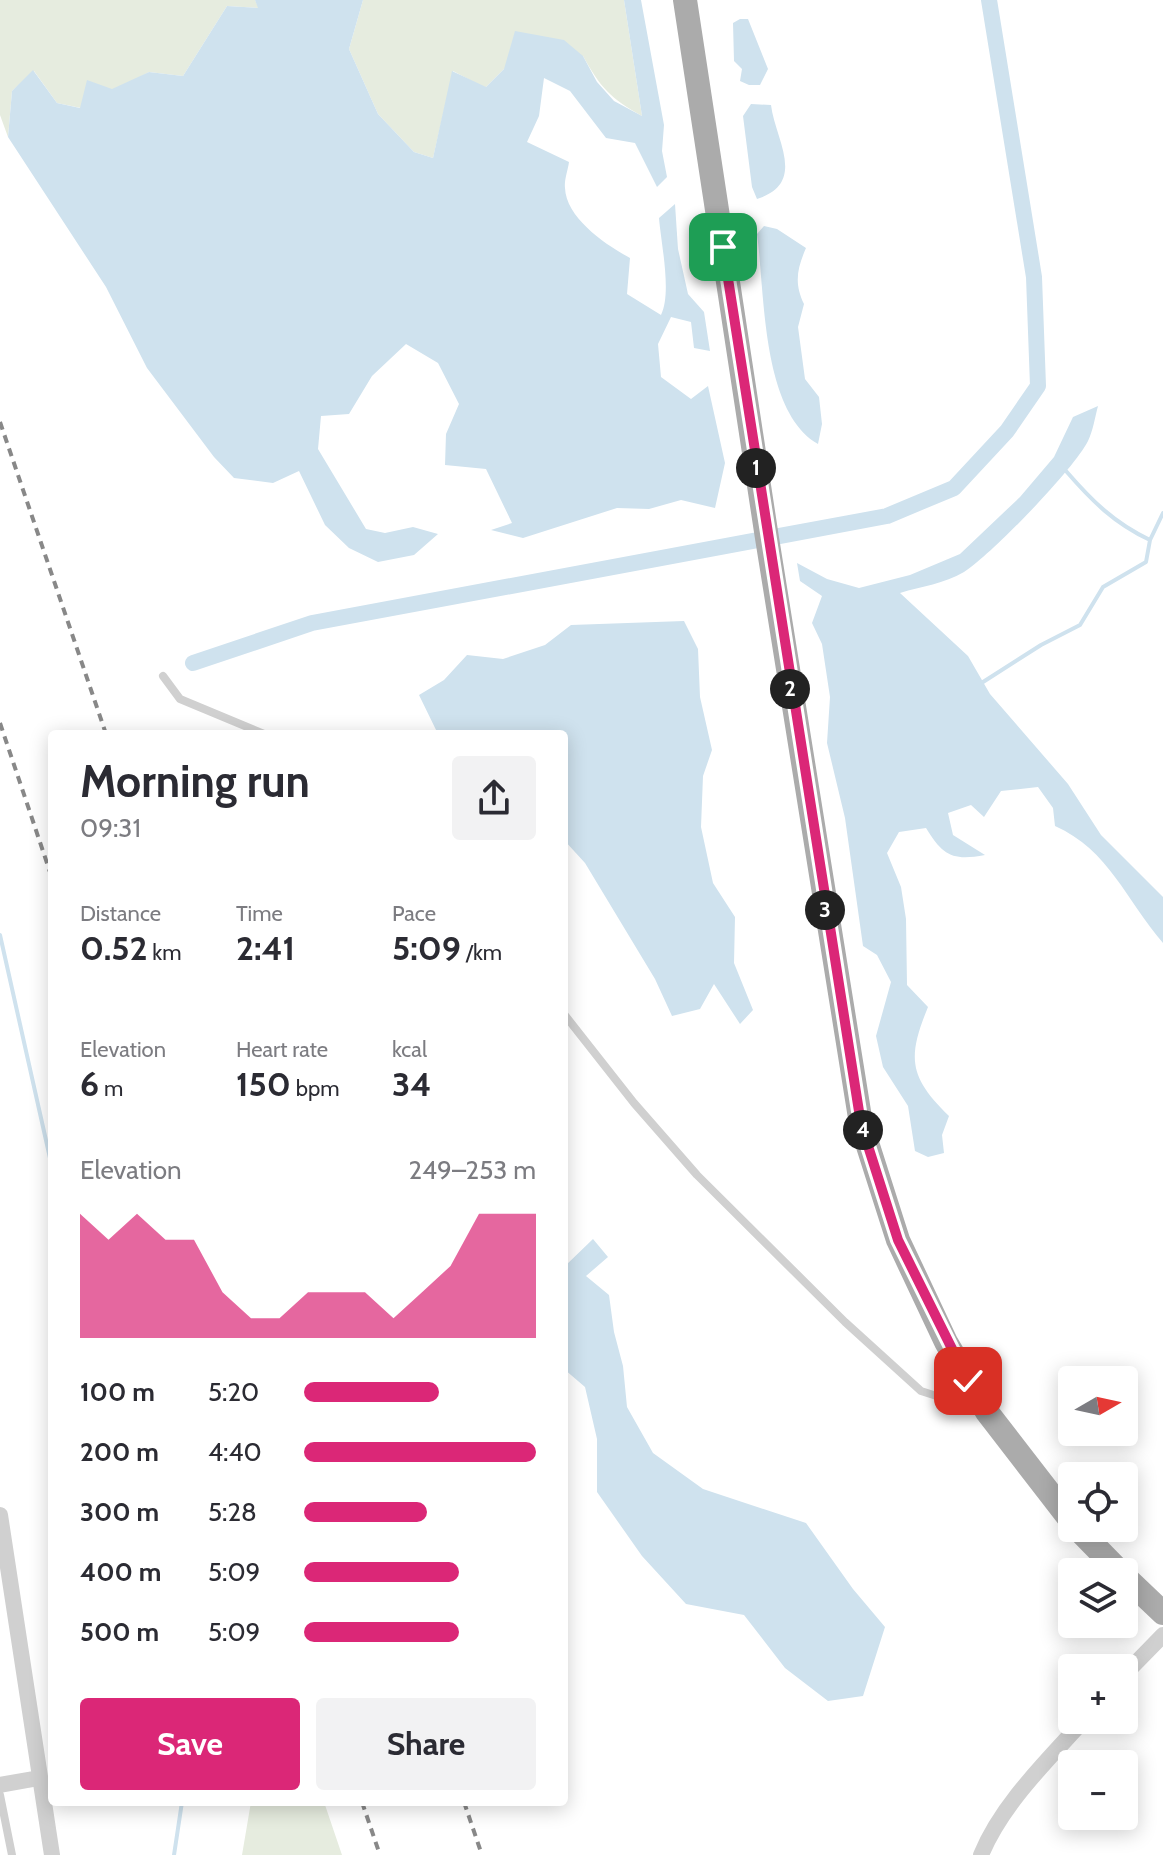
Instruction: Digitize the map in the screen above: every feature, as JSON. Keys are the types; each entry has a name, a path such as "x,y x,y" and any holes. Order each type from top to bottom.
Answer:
{"main road":[{"path":"685,0 769,555 861,1124 878,1183 908,1263 946,1342 987,1412 1058,1504"},
{"path":"1091,1542 1106,1558"},
{"path":"1138,1589 1163,1613"}],"street":[{"path":"0,1515 52,1855"},
{"path":"1138,1661 1163,1635"},
{"path":"981,1855 989,1835 1072,1734"},
{"path":"0,1785 39,1778"}],"lane":[{"path":"163,676 180,699 254,730"},
{"path":"568,1019 634,1103 697,1175 845,1322 921,1391 987,1412"},
{"path":"0,1795 12,1855"}],"shaded area":[{"path":"0,0 255,0 259,8 227,6 183,76 149,72 81,108 57,103 34,71 12,91 8,137 0,115"},
{"path":"363,0 624,0 642,116 607,91 583,56 504,69 485,88 453,71 433,158 414,152 378,114 349,49"},
{"path":"250,1806 325,1806 342,1855 242,1855"}],"water":[{"path":"255,0 363,0 349,49 378,114 414,152 433,158 452,71 486,87 504,69 515,31 564,40 583,56 597,82 614,101 642,116 624,0 641,0 664,125 662,151 667,177 657,187 635,143 606,138 570,91 544,78 539,116 527,142 569,162 565,188 572,210 599,238 630,258 627,294 661,315 666,281 659,218 675,204 678,249 688,294 704,312 710,351 694,348 691,322 671,317 658,344 661,377 691,399 708,386 725,463 715,508 681,500 649,509 617,508 523,538 491,530 512,523 486,469 445,465 446,434 459,404 438,363 406,344 372,376 349,414 321,416 318,449 366,529 385,533 413,527 438,534 414,555 378,562 349,548 325,525 299,471 273,483 234,478 214,457 147,368 106,287 8,137 12,91 33,70 57,103 80,108 87,80 112,89 149,72 183,76 227,6 258,8"},
{"path":"748,19 768,69 760,85 740,81 742,69 734,61 733,23"},
{"path":"751,104 771,105 785,159 781,182 772,192 757,199 752,187 743,116"},
{"path":"764,226 777,229 806,248 798,276 804,304 798,327 805,379 819,397 822,424 818,444 799,428 776,378 769,348 757,234"},
{"path":"1098,406 1090,437 1080,454 1031,511 993,548 956,576 900,593 968,656 990,694 1068,784 1101,835 1163,897 1163,943 1103,862 1074,836 1055,826 1053,808 1038,787 1001,791 984,817 971,805 948,813 953,835 985,855 965,857 950,854 938,845 926,828 899,832 887,853 901,887 906,919 907,985 928,1007 917,1040 916,1066 926,1090 949,1116 942,1135 944,1153 928,1157 915,1151 908,1106 883,1067 876,1036 891,982 877,955 863,946 845,818 827,743 830,697 822,644 812,623 822,596 800,581 797,563 827,579 859,588 910,575 960,554 1020,497 1054,457 1073,417"},
{"path":"684,621 698,649 700,697 712,750 703,776 701,827 713,883 735,917 734,963 753,1010 740,1024 714,984 700,1009 672,1016 655,979 585,863 568,844 568,730 436,730 419,695 444,680 467,655 503,659 545,645 571,625"},
{"path":"593,1239 608,1257 586,1276 609,1295 623,1366 627,1407 653,1453 703,1489 806,1523 853,1589 885,1627 863,1696 828,1701 785,1668 744,1615 686,1604 642,1556 597,1492 597,1439 585,1387 568,1372 568,1263"}],"waterway":[{"path":"193,663 312,623 887,516 954,488 1007,431 1038,386 1034,277 989,0"},
{"path":"1066,471 1104,510 1150,540"},
{"path":"983,682 1041,645 1080,625 1103,587 1146,562 1150,540 1163,513"},
{"path":"0,935 48,1149"},
{"path":"174,1855 181,1806"}],"railway":[{"path":"0,422 105,730"},
{"path":"0,723 48,866"},
{"path":"363,1806 380,1855"},
{"path":"465,1806 482,1855"}],"route":[{"path":"723,247 861,1124 898,1240 918,1286 968,1381"}]}
